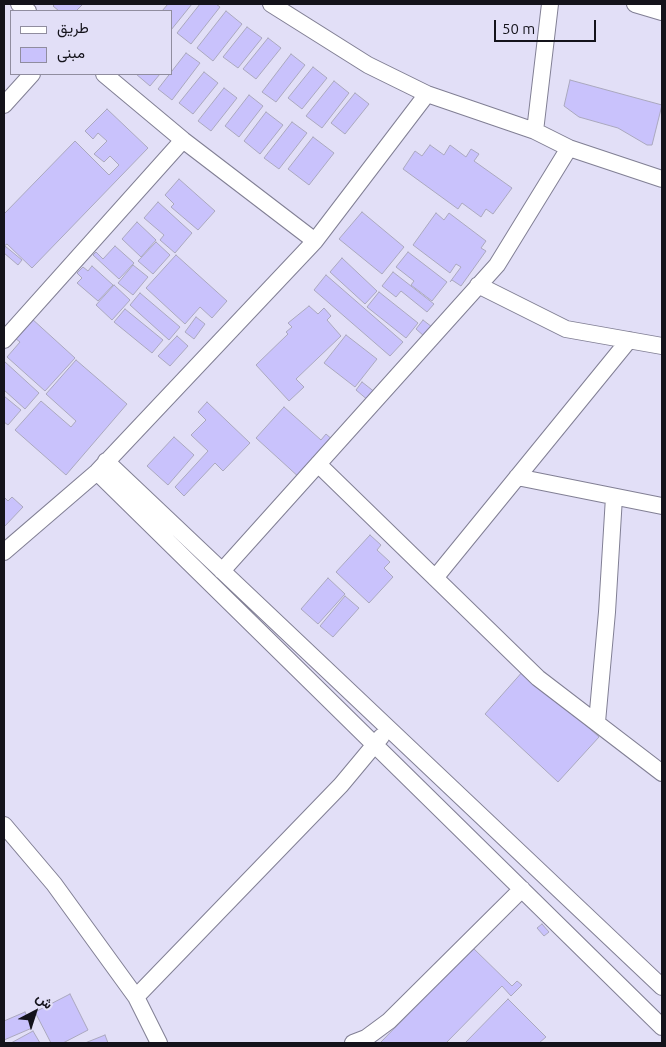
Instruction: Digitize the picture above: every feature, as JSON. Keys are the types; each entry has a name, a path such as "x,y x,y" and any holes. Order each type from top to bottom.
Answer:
{"street":[{"path":"535,131 550,4"},
{"path":"635,4 662,12"},
{"path":"276,5 368,64 427,94 535,131 569,148 662,179"},
{"path":"4,105 31,75"},
{"path":"105,75 183,140 315,240"},
{"path":"4,552 101,467 315,240 427,94"},
{"path":"4,340 183,140"},
{"path":"222,571 497,265 569,148"},
{"path":"478,285 566,329 662,346"},
{"path":"435,578 629,340"},
{"path":"318,464 538,678 662,773"},
{"path":"101,467 222,571 662,987"},
{"path":"101,467 375,745 662,1027"},
{"path":"517,477 662,506"},
{"path":"597,722 607,612 614,497"},
{"path":"136,997 341,785 388,728"},
{"path":"4,825 54,884 136,997 159,1043"},
{"path":"354,1043 366,1038 389,1021 522,890"}],"building":[{"path":"55,4 83,4 77,10 58,10 53,6"},
{"path":"168,4 192,4 172,29 172,10 163,10"},
{"path":"200,4 216,4 220,7 191,44 177,33"},
{"path":"226,11 242,24 213,61 197,48"},
{"path":"247,27 262,38 238,68 223,57"},
{"path":"268,38 281,48 256,79 243,69"},
{"path":"186,53 200,63 172,100 158,89 169,75 172,75 172,71"},
{"path":"291,54 305,65 276,102 262,92"},
{"path":"313,67 327,78 302,109 288,98"},
{"path":"204,72 218,83 193,114 179,103"},
{"path":"137,75 159,75 150,86"},
{"path":"570,80 662,105 652,145 647,145 618,128 579,117 564,106"},
{"path":"334,81 349,93 322,128 306,116"},
{"path":"224,88 237,98 211,131 198,121"},
{"path":"355,93 369,104 345,134 331,123"},
{"path":"249,95 263,106 239,137 225,126"},
{"path":"107,109 148,148 32,268 7,244 4,246 4,214 75,141 109,175 119,165 110,156 104,162 94,154 107,141 98,133 93,139 85,131"},
{"path":"266,112 283,125 260,154 244,141"},
{"path":"292,122 307,133 279,169 264,158"},
{"path":"313,137 334,153 309,185 288,169"},
{"path":"430,145 444,155 450,145 466,157 471,149 479,154 474,161 512,188 493,214 486,209 481,217 462,203 458,209 403,169 415,151 422,156"},
{"path":"179,179 215,211 198,230 171,207 174,204 165,195"},
{"path":"158,202 192,233 175,253 160,240 164,235 144,218"},
{"path":"362,212 404,247 382,274 339,239"},
{"path":"436,213 444,220 449,213 486,241 481,248 486,251 461,286 452,280 450,282 461,267 456,264 450,273 413,245"},
{"path":"137,222 156,240 141,257 122,239"},
{"path":"156,242 170,255 153,274 138,261"},
{"path":"5,246 22,260 18,265 4,253"},
{"path":"115,246 134,263 119,279 93,255 96,252 103,259"},
{"path":"408,252 447,282 432,301 411,285 414,281 396,267"},
{"path":"176,255 227,301 212,318 200,307 185,324 146,288"},
{"path":"342,258 377,291 365,304 330,272"},
{"path":"133,265 148,277 133,295 118,283"},
{"path":"92,266 113,285 98,301 77,283 82,278 77,273 83,267 88,271"},
{"path":"393,272 434,304 427,312 401,291 396,297 382,286"},
{"path":"326,275 403,342 390,356 314,290"},
{"path":"114,285 130,300 112,320 96,305"},
{"path":"379,292 418,323 406,338 367,307"},
{"path":"140,293 180,327 169,340 130,305"},
{"path":"309,306 318,314 324,308 331,316 327,320 341,336 296,379 304,387 289,401 256,365 288,334 286,332 292,327 288,323"},
{"path":"125,309 163,340 152,353 114,322"},
{"path":"196,317 205,324 194,339 185,332"},
{"path":"31,318 75,358 45,391 7,357 20,342 15,338"},
{"path":"423,320 432,327 424,336 416,329"},
{"path":"346,335 377,359 355,387 324,363"},
{"path":"177,336 188,346 170,366 158,356"},
{"path":"76,360 127,404 66,475 15,430 41,401 71,427 76,421 46,394"},
{"path":"4,361 39,393 25,409 4,390"},
{"path":"362,382 376,393 369,401 356,390"},
{"path":"4,396 21,410 8,425 4,422"},
{"path":"207,402 250,443 223,471 215,463 184,496 175,487 208,451 191,435 206,420 198,412"},
{"path":"284,407 321,440 326,434 335,442 301,479 256,438"},
{"path":"174,437 194,455 168,485 147,466"},
{"path":"4,497 8,501 12,497 23,507 4,527"},
{"path":"370,535 381,545 377,550 390,562 384,568 393,577 369,603 336,572"},
{"path":"328,578 345,594 318,624 301,609"},
{"path":"345,596 359,608 333,637 320,626"},
{"path":"524,670 599,737 558,782 485,714"},
{"path":"542,924 549,932 544,936 537,928"},
{"path":"473,948 512,986 517,981 522,985 511,996 502,986 446,1043 380,1043"},
{"path":"70,994 88,1030 63,1043 51,1043 35,1012"},
{"path":"508,999 546,1037 539,1043 465,1043"},
{"path":"25,1012 32,1028 4,1040 4,1021"},
{"path":"33,1031 40,1043 11,1043"},
{"path":"105,1035 108,1043 85,1043"}]}
